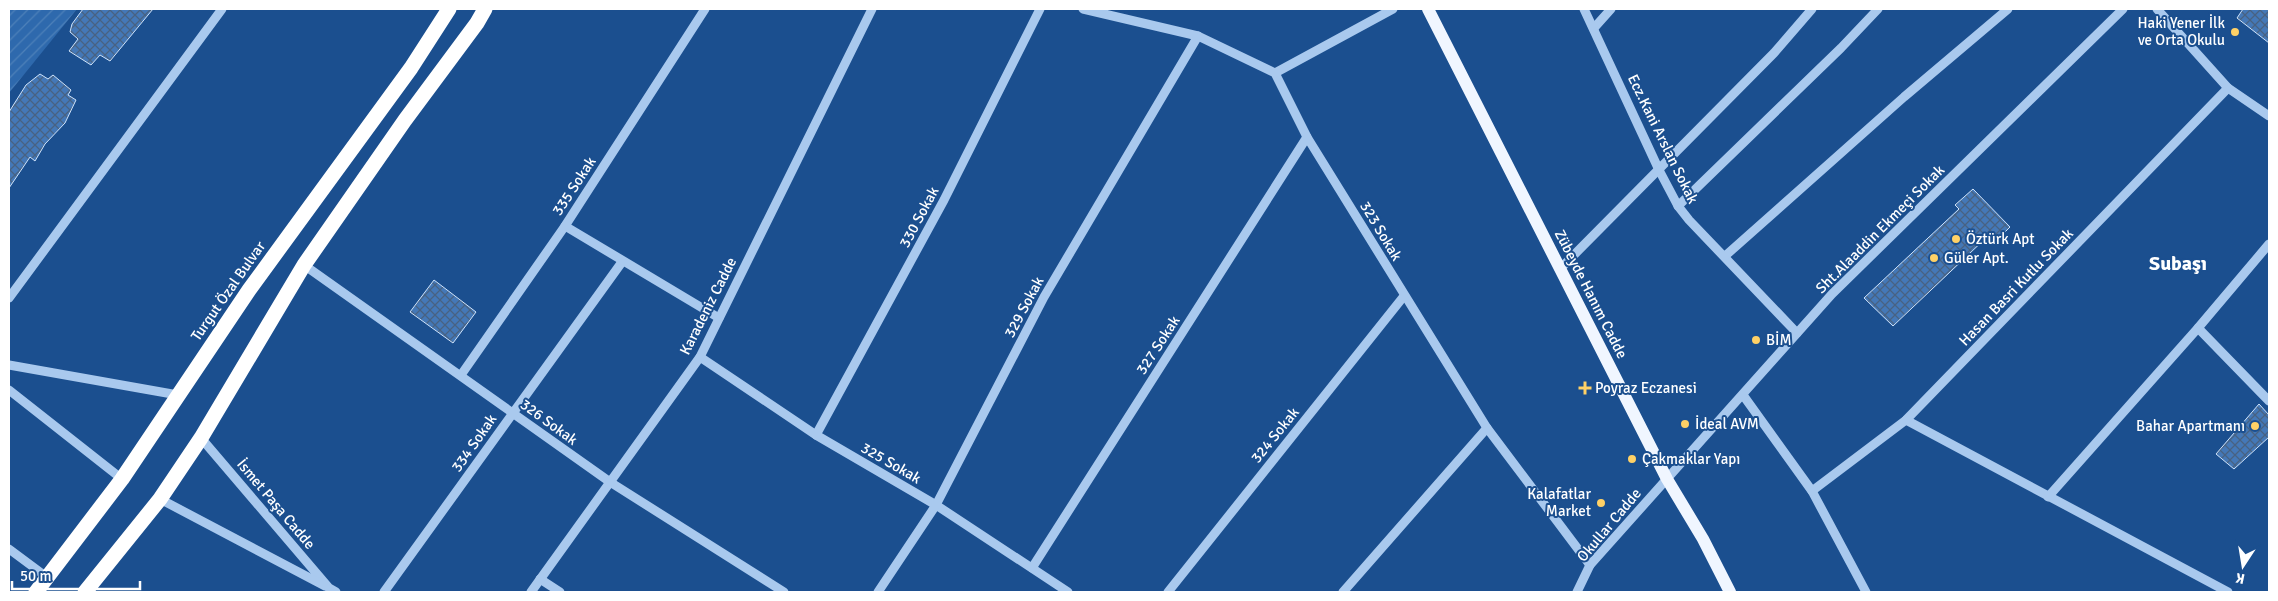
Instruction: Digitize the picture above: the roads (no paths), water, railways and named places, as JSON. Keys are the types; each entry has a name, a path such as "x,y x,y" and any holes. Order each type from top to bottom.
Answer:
{"highway":[{"name":"Turgut Özal Bulvar","path":"36,592 122,479 249,290 411,68 449,9"},
{"path":"85,592 160,499 201,438 304,265 405,120 486,9"},
{"path":"477,23 494,9"}],"main road":[{"name":"Zübeyde Hanım Cadde","path":"1428,9 1667,479 1703,539 1730,592"}],"street":[{"path":"9,298 222,9"},
{"name":"335 Sokak","path":"461,375 565,226 705,9"},
{"name":"Karadeniz Cadde","path":"531,592 700,357 872,9"},
{"name":"330 Sokak","path":"816,435 944,200 1040,9"},
{"path":"1083,9 1198,36 1275,73 1393,9"},
{"name":"Ecz.Kani Arslan Sokak","path":"1584,9 1659,170 1678,206 1689,220 1797,333"},
{"path":"1594,28 1611,9"},
{"path":"1560,268 1774,53 1812,9"},
{"path":"1678,206 1841,48 1878,9"},
{"path":"1725,256 1896,103 2008,9"},
{"name":"Sht.Alaaddin Ekmeçi Sokak","path":"1667,479 1839,287 2123,9"},
{"path":"2157,9 2228,88 2269,116"},
{"name":"329 Sokak","path":"878,592 936,505 1044,297 1198,36"},
{"name":"323 Sokak","path":"1275,73 1307,137 1487,428 1590,565"},
{"name":"Hasan Basri Kutlu Sokak","path":"1812,491 1906,420 2228,88"},
{"name":"327 Sokak","path":"1032,568 1307,137"},
{"path":"565,226 718,318"},
{"path":"2048,497 2198,328 2269,244"},
{"name":"334 Sokak","path":"384,592 622,262"},
{"name":"326 Sokak","path":"304,265 610,482 784,592"},
{"name":"324 Sokak","path":"1168,592 1404,296"},
{"path":"2198,328 2269,401"},
{"name":"325 Sokak","path":"700,357 816,435 936,505 1068,592"},
{"path":"9,365 178,395"},
{"path":"9,390 122,479"},
{"path":"1743,395 1812,491 1863,591"},
{"path":"1906,420 2228,592"},
{"path":"1343,592 1487,428"},
{"name":"İsmet Paşa Cadde","path":"201,438 333,590"},
{"name":"Okullar Cadde","path":"1577,592 1590,565 1667,479"},
{"name":"İsmet Paşa Cadde","path":"160,499 333,590"},
{"path":"9,549 48,578"},
{"path":"540,579 560,592"}],"place":[{"name":"Haki Yener İlk ve Orta Okulu","path":"2235,32"},
{"name":"Öztürk Apt","path":"1956,239"},
{"name":"Güler Apt.","path":"1934,258"},
{"name":"BİM","path":"1756,340"},
{"name":"Poyraz Eczanesi","path":"1585,388"},
{"name":"İdeal AVM","path":"1685,424"},
{"name":"Bahar Apartmanı","path":"2255,426"},
{"name":"Çakmaklar Yapı","path":"1632,459"},
{"name":"Kalafatlar Market","path":"1601,503"}],"district":[{"name":"Subaşı","path":"2178,263"}]}
